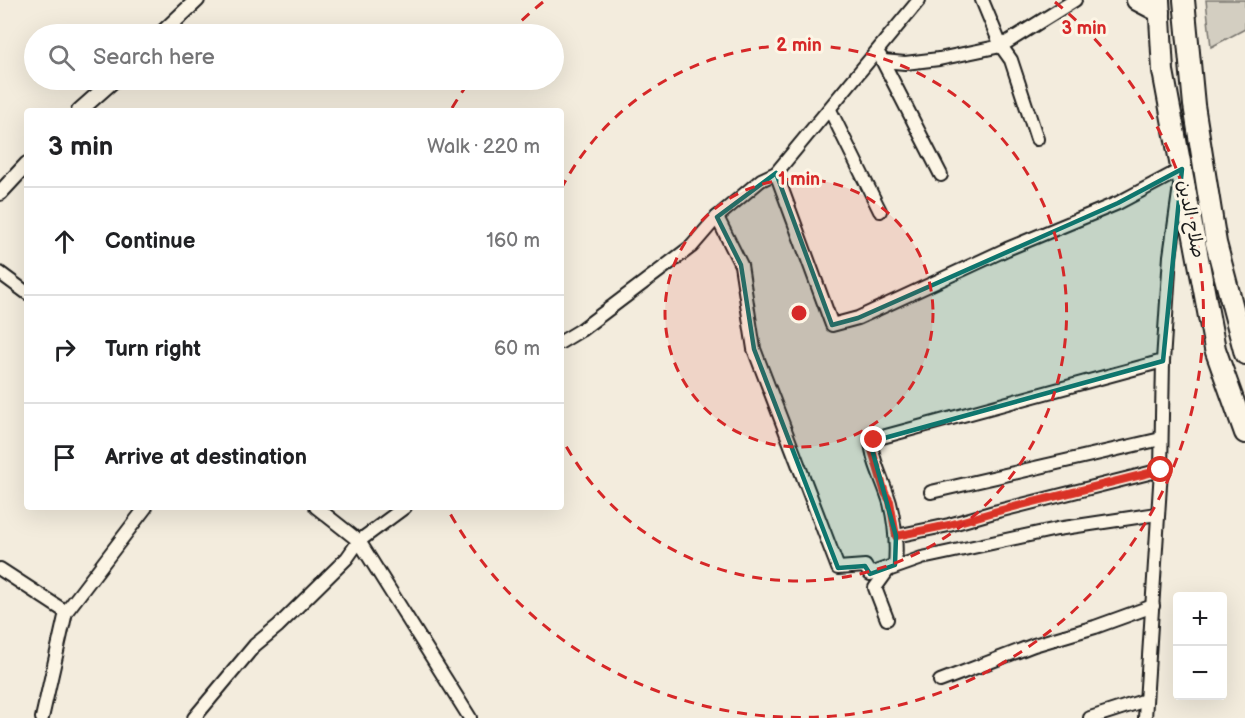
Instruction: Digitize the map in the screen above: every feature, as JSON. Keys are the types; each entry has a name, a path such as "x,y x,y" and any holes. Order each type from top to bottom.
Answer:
{"highway":[{"path":"1137,0 1159,6"},
{"name":"صلاح الدين","path":"1184,0 1194,105 1216,243 1245,354"},
{"name":"صلاح الدين","path":"1159,6 1163,71 1215,349 1245,433"}],"street":[{"path":"172,24 197,0"},
{"path":"564,340 581,330 692,246 717,217 761,180 776,173 880,56 919,0"},
{"path":"982,0 1001,46 1011,60 1038,139"},
{"path":"880,56 905,63 1001,46 1075,0"},
{"path":"880,56 941,175"},
{"path":"82,108 103,90"},
{"path":"830,110 880,211"},
{"path":"0,193 24,167"},
{"path":"776,173 832,325 858,318 1007,249 1118,203 1182,170"},
{"path":"1145,718 1161,470 1163,361 1170,256 1182,170"},
{"path":"717,217 741,266 754,349 838,568 865,566 870,574 895,565 896,536 890,501 885,493 871,440 1163,361"},
{"path":"0,273 24,291"},
{"path":"931,492 1161,439"},
{"path":"896,536 949,525 1161,470"},
{"path":"42,718 66,612 144,510"},
{"path":"320,510 360,541 470,718"},
{"path":"194,718 255,645 278,626 360,541 401,510"},
{"path":"887,619 875,588 888,570 922,558 1057,529 1157,514"},
{"path":"0,568 66,612"},
{"path":"940,681 1034,645 1095,627 1153,606"},
{"path":"1090,718 1146,700"}],"highlighted area":[{"path":"1182,169 1163,361 870,442 896,536 895,565 870,574 865,566 838,568 754,349 741,265 717,217 776,173 832,325 858,318 1118,203"}],"shaded area":[{"path":"1206,0 1245,0 1245,29 1211,47"}],"route":[{"path":"874,440 871,440 871,447 885,493 890,501 896,536 949,525 1161,470"}]}
